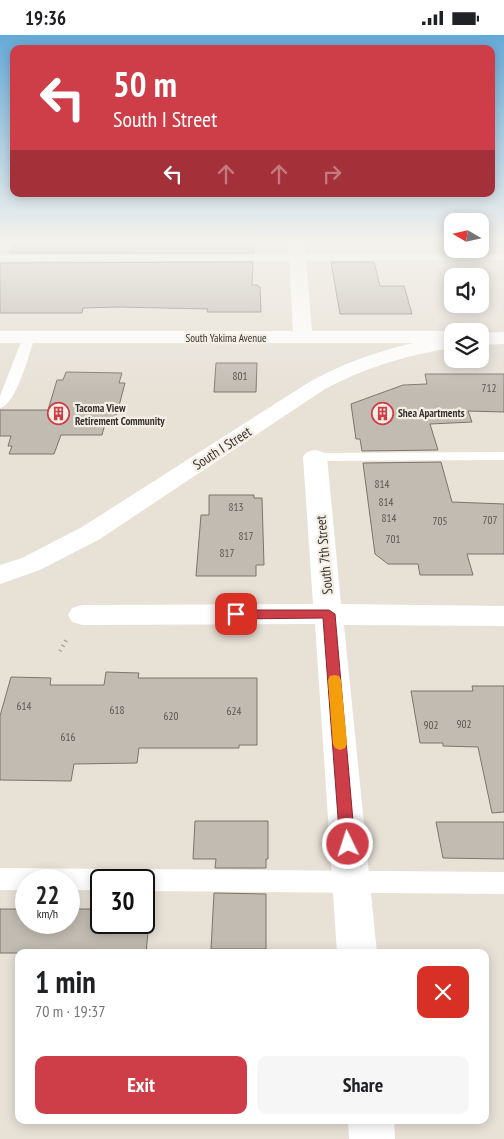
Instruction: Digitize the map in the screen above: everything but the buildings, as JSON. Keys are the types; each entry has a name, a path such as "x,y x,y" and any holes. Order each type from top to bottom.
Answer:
{"street":[{"path":"299,292 303,338"},
{"name":"South Yakima Avenue","path":"0,337 444,337"},
{"path":"489,338 504,337"},
{"name":"South I Street","path":"0,575 38,561 91,533 340,373 383,356 408,349 444,343"},
{"name":"South 7th Street","path":"315,457 357,949"},
{"path":"82,615 329,614 504,616"},
{"path":"370,1124 372,1139"}],"lane":[{"path":"0,404 8,395 29,337"},
{"path":"315,457 504,456"},
{"path":"0,879 90,880"},
{"path":"155,880 504,883"}],"slow traffic":[{"path":"335,680 340,744"}],"place":[{"name":"Shea Apartments","path":"382,413"},
{"name":"Tacoma View Retirement Community","path":"59,414"}],"route":[{"path":"236,614 329,614 348,844"}]}
